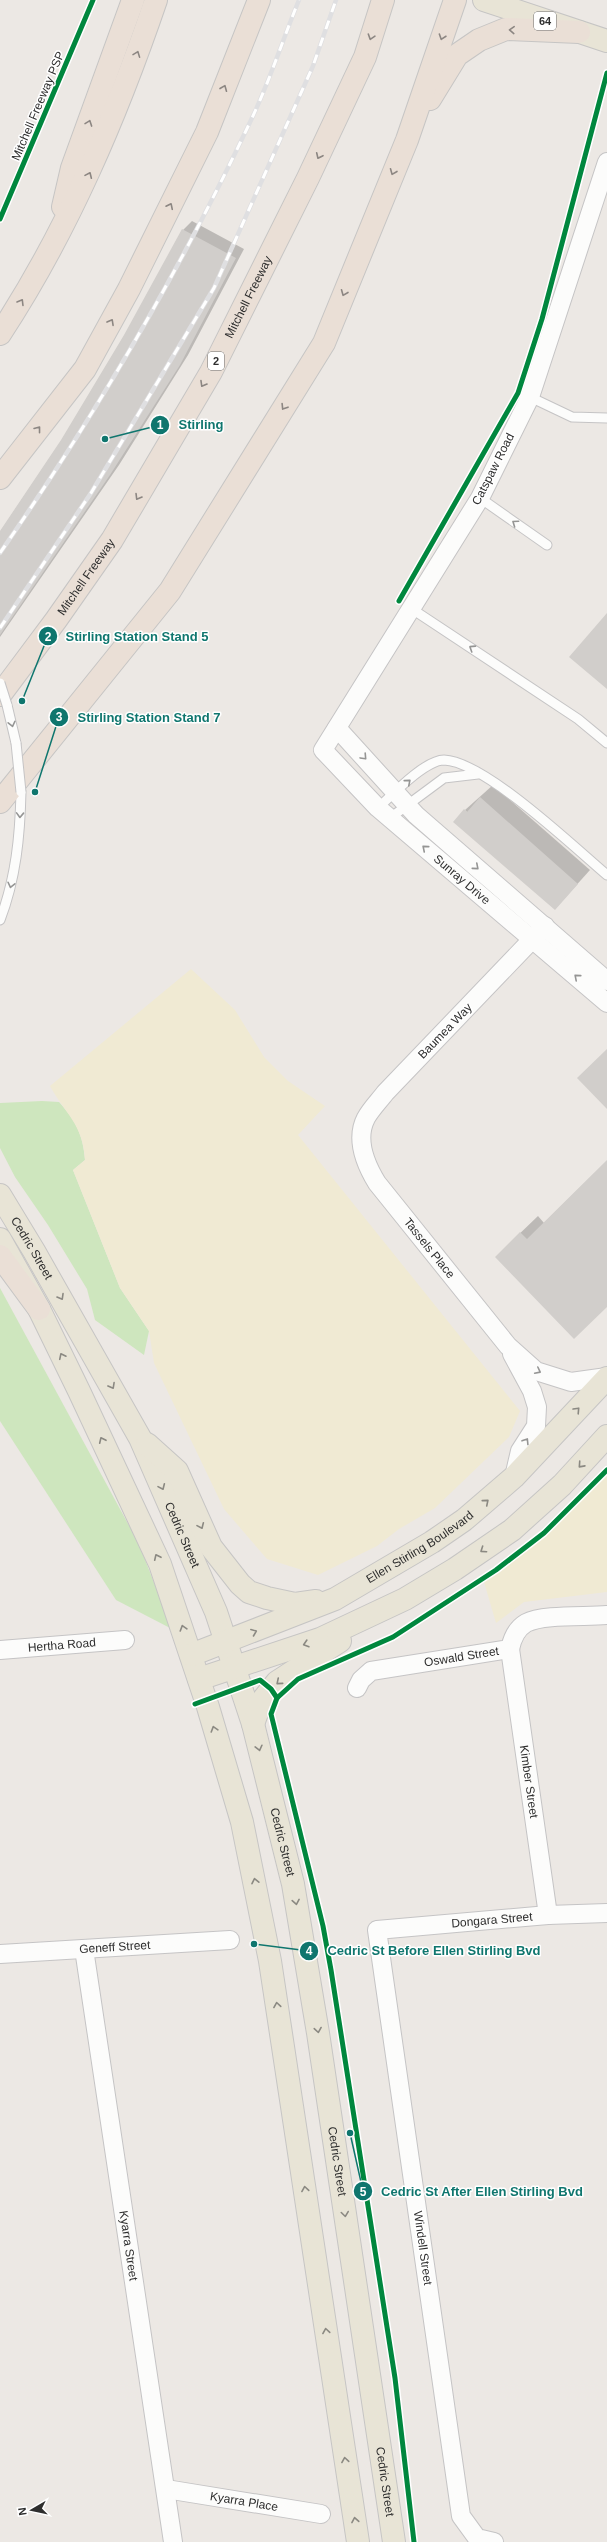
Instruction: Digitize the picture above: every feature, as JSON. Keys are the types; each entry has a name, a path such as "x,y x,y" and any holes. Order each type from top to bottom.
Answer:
{"highway":[{"path":"55,241 72,168 133,0"},
{"path":"0,334 55,241 88,176 139,50 156,0"},
{"path":"0,478 86,369 129,289 207,132 259,0"},
{"name":"Mitchell Freeway","path":"0,695 56,620 112,540 211,372 301,193 362,64 383,0"},
{"path":"0,802 170,591 324,343 406,140 455,0"},
{"path":"406,140 457,55 478,40 506,29 579,32"},
{"path":"0,1256 39,1309"}],"main road":[{"name":"64","path":"484,0 607,41"},
{"name":"Cedric Street","path":"0,1196 38,1258 140,1438 192,1555 227,1642 253,1724 294,1892 320,2041 394,2542"},
{"name":"Cedric Street","path":"0,1238 39,1309 160,1564 199,1678 242,1822 260,1903 358,2542"},
{"name":"Ellen Stirling Boulevard","path":"191,1655 335,1599 432,1542 464,1520 514,1477 607,1377"},
{"path":"253,1724 261,1702 277,1682 405,1599 455,1569 512,1530 562,1485 607,1436"},
{"path":"140,1438 177,1471 211,1547 250,1592 295,1604 335,1599"},
{"path":"199,1678 320,1639 405,1599"}],"street":[{"name":"Catspaw Road","path":"323,750 480,498 530,397 607,162"},
{"name":"Sunray Drive","path":"337,728 401,799 607,981"},
{"name":"Sunray Drive","path":"323,750 384,813 607,1003"},
{"name":"Baumea Way","path":"362,1144 366,1119 385,1093 545,926"},
{"name":"Tassels Place","path":"362,1144 367,1166 377,1183 508,1346 536,1371 571,1382 607,1377"},
{"name":"Tassels Place","path":"508,1346 532,1391 537,1407 536,1426 520,1451 514,1477"},
{"name":"Oswald Street","path":"357,1688 361,1680 372,1671 510,1649 512,1638 519,1629 534,1620 607,1615"},
{"name":"Hertha Road","path":"0,1650 125,1640"},
{"name":"Kimber Street","path":"510,1649 548,1914"},
{"name":"Dongara Street","path":"377,1930 548,1914 607,1913"},
{"name":"Windell Street","path":"377,1930 461,2516 477,2538 494,2542"},
{"name":"Geneff Street","path":"0,1954 230,1940"},
{"name":"Kyarra Street","path":"84,1949 173,2542"},
{"name":"Kyarra Place","path":"166,2489 321,2514"}],"lane":[{"path":"530,397 572,417 607,418"},
{"path":"480,498 547,545"},
{"path":"412,609 578,719 607,743"},
{"path":"0,684 12,725 18,760 21,792 20,837 7,902 0,920"},
{"path":"384,813 401,799 419,772 432,764 443,760 457,763 479,774 515,797 607,875"},
{"path":"384,813 401,799 444,778 479,774"}],"green space":[{"path":"42,1101 59,1102 78,1129 85,1160 73,1170 120,1288 149,1331 144,1355 95,1320 87,1289 48,1225 15,1177 0,1148 0,1103"},
{"path":"0,1288 139,1544 172,1629 116,1600 0,1421"}],"sand":[{"path":"191,969 235,1010 264,1057 288,1081 325,1106 298,1135 520,1411 509,1437 435,1508 399,1529 377,1546 318,1575 267,1559 224,1509 154,1363 149,1331 120,1288 73,1170 85,1160 81,1137 73,1120 50,1086"},
{"path":"607,1470 607,1592 524,1602 496,1623 484,1582 564,1515"}],"building":[{"path":"182,229 236,258 180,365 110,475 0,635 0,531 61,440 124,335"},
{"path":"607,613 607,689 569,657"},
{"path":"480,797 578,884 555,910 453,822 464,809 467,812"},
{"path":"607,1049 607,1109 577,1078"},
{"path":"607,1160 607,1307 574,1339 495,1257 520,1232 527,1239"}],"railway":[{"path":"0,553 103,395 166,286 225,174 252,118 265,89 299,0"},
{"path":"0,628 91,493 214,288 313,66 336,0"}],"cycle path":[{"name":"Mitchell Freeway PSP","path":"0,219 93,0"},
{"path":"399,601 518,393 542,319 607,73"},
{"path":"414,2542 395,2378 331,1970 323,1926 271,1714 277,1698 298,1679 393,1637 496,1570 544,1533 607,1470"},
{"path":"195,1704 260,1680 271,1689 277,1698"}],"place":[{"name":"Stirling","path":"105,439"},
{"name":"Stirling Station Stand 5","path":"22,701"},
{"name":"Stirling Station Stand 7","path":"35,792"},
{"name":"Cedric St Before Ellen Stirling Bvd","path":"254,1944"},
{"name":"Cedric St After Ellen Stirling Bvd","path":"350,2133"}]}
